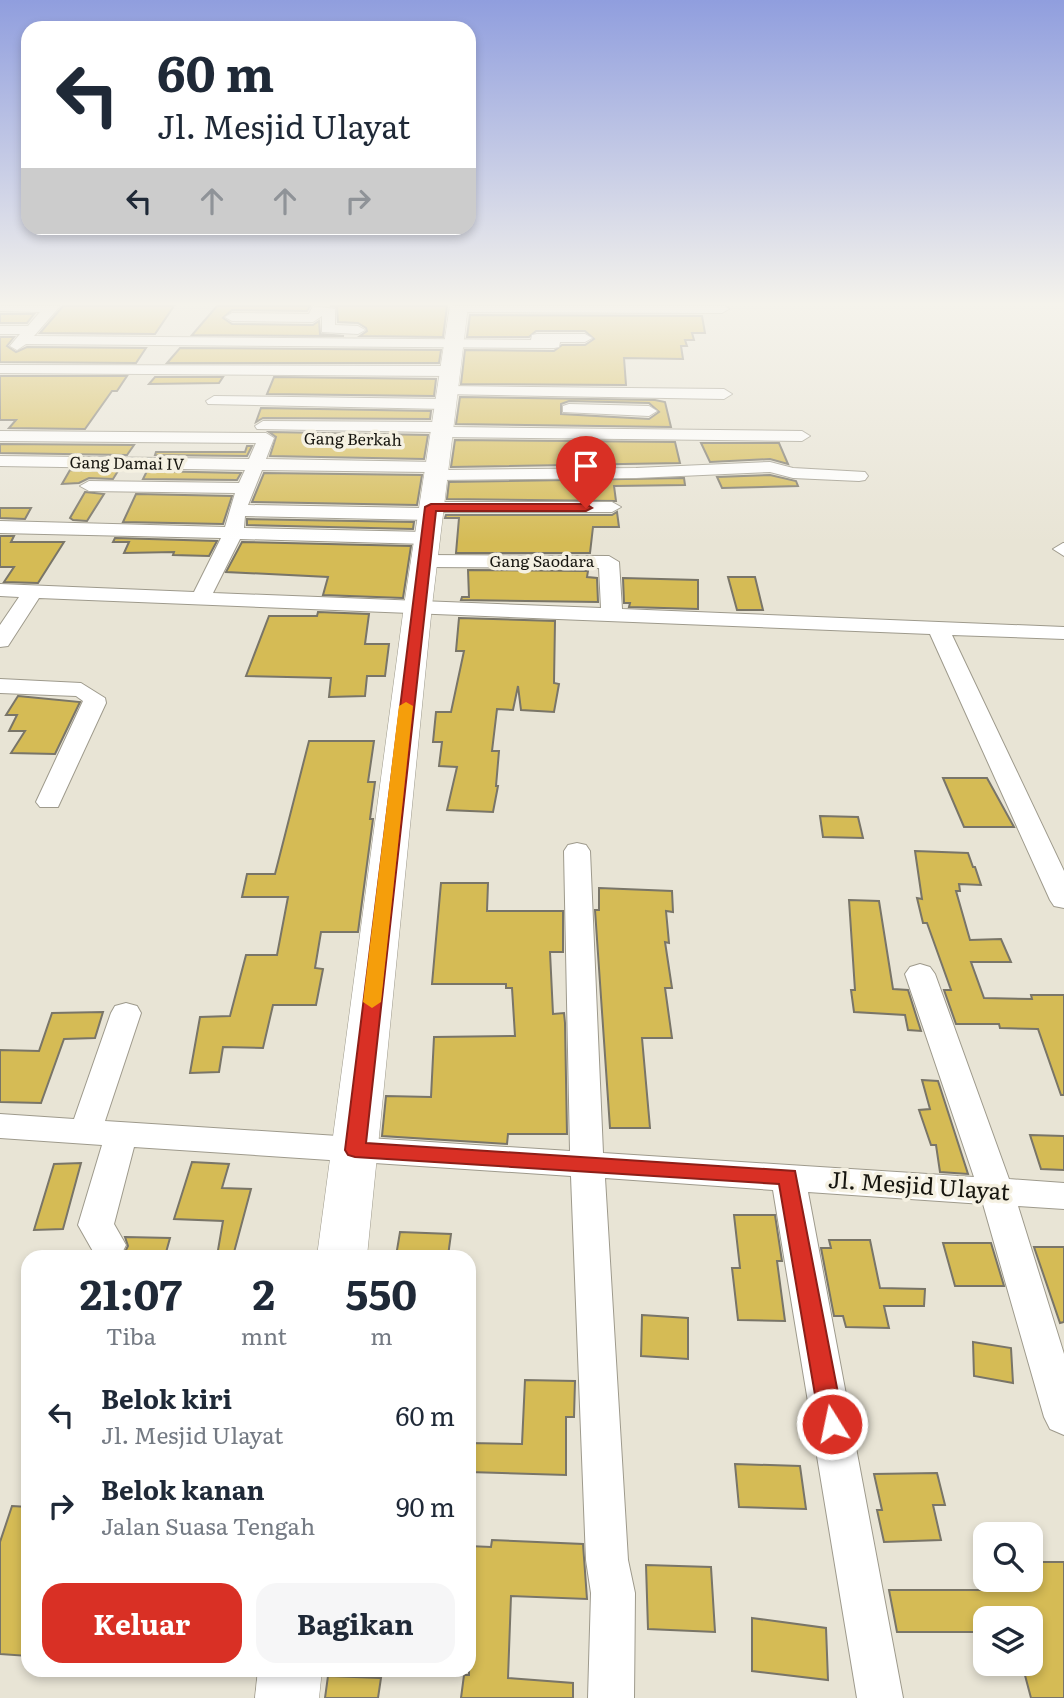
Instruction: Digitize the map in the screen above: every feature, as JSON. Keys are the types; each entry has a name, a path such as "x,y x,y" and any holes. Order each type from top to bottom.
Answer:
{"street":[{"path":"214,401 420,385"},
{"name":"Gang Berkah","path":"264,432 441,385"},
{"name":"Gang Damai IV","path":"0,461 254,465 444,385"},
{"path":"343,1250 418,606 449,385"},
{"path":"454,385 636,473 697,468 770,467 801,474 859,476"},
{"path":"455,385 629,450"},
{"path":"464,385 802,436"},
{"path":"465,385 649,411"},
{"path":"505,385 724,394"},
{"path":"0,436 264,432 237,510 234,531 200,599"},
{"path":"89,486 245,488"},
{"path":"237,510 612,508"},
{"path":"0,527 234,531 425,550"},
{"name":"Gang Saodara","path":"425,550 605,561 610,564 612,611"},
{"path":"0,590 200,599 612,611 1064,633"},
{"path":"0,641 33,592"},
{"path":"938,628 1064,900"},
{"path":"0,686 81,690 94,698 95,703 49,802"},
{"path":"577,851 587,1165 607,1560 613,1592 611,1698"},
{"path":"920,974 996,1191 1064,1417"},
{"path":"85,1133 126,1013"},
{"name":"Jl. Mesjid Ulayat","path":"0,1126 1064,1196"},
{"path":"108,1245 96,1226 121,1135"},
{"path":"788,1177 880,1698"},
{"path":"287,1698 289,1677"}],"building":[{"path":"0,385 121,385 117,391 112,391 85,429 9,428 16,420 0,420"},
{"path":"271,385 435,385 434,396 267,394"},
{"path":"460,397 655,400 665,402 671,427 456,424","holes":["569,401 649,403 659,412 649,419 561,414 561,404"]},
{"path":"261,408 431,411 430,419 263,418 256,422"},
{"path":"269,432 428,435 424,459 270,456 276,437"},
{"path":"455,440 675,442 680,463 451,467"},
{"path":"701,443 779,443 788,464 770,459 710,462"},
{"path":"0,444 134,445 127,455 0,453"},
{"path":"247,446 252,446 247,456 155,455 156,452 245,452"},
{"path":"70,470 118,471 113,479 89,478 79,483 62,484"},
{"path":"147,471 241,473 237,480 143,479"},
{"path":"264,473 422,475 417,505 252,502"},
{"path":"770,475 796,481 798,486 722,488 717,477"},
{"path":"684,478 685,485 614,486 616,501 447,499 449,482"},
{"path":"85,492 104,494 87,521 73,520 70,518"},
{"path":"136,494 232,496 223,524 123,522"},
{"path":"0,508 31,508 25,519 0,518"},
{"path":"617,512 619,527 593,527 590,553 456,553 459,518 445,518 446,515 612,515"},
{"path":"247,519 414,522 413,529 247,525"},
{"path":"0,536 14,536 11,542 64,542 38,583 4,582 14,567 0,567"},
{"path":"115,538 217,541 209,556 173,555 174,552 124,553 129,542 113,542"},
{"path":"242,542 411,546 403,598 323,595 328,577 226,572"},
{"path":"468,570 588,571 587,577 597,578 598,602 461,600 462,597 469,597"},
{"path":"728,577 755,577 763,610 737,610"},
{"path":"623,578 698,580 698,609 629,607 630,603 624,603"},
{"path":"318,612 369,614 365,644 389,644 385,676 367,676 365,696 329,697 331,678 246,676 269,616 317,616"},
{"path":"459,618 555,621 554,683 559,684 554,712 521,710 518,686 513,710 497,709 492,751 499,751 498,786 493,812 447,810 457,767 439,766 442,742 433,742 436,712 451,712 464,651 456,651"},
{"path":"18,696 80,702 55,754 11,753 25,731 9,731 17,715 6,715"},
{"path":"309,741 374,741 368,782 375,782 370,819 373,819 358,932 321,932 315,968 323,969 316,1005 273,1005 263,1048 223,1047 219,1072 190,1073 200,1017 230,1016 246,955 277,955 288,897 242,897 247,874 275,874"},
{"path":"943,778 987,778 1014,827 964,827"},
{"path":"820,816 858,817 863,838 823,837"},
{"path":"915,851 968,853 975,867 981,885 959,884 960,891 956,891 970,940 1001,939 1011,962 971,962 984,998 1032,999 1031,995 1064,995 1064,1095 1061,1095 1038,1029 1000,1028 999,1024 956,1024 944,990 951,990 927,923 923,923 917,898 922,899"},
{"path":"441,883 488,883 487,911 563,911 563,952 550,952 553,1014 564,1013 565,1023 567,1134 508,1134 507,1144 382,1136 386,1096 431,1097 434,1037 515,1036 512,988 506,988 506,984 432,984"},
{"path":"599,888 672,891 673,912 666,911 669,943 665,942 672,988 665,988 672,1038 642,1038 650,1128 610,1128 595,910 599,910"},
{"path":"849,900 879,901 893,989 908,990 921,1031 908,1030 905,1015 854,1012"},
{"path":"103,1012 95,1038 64,1039 41,1103 0,1102 0,1050 39,1051 52,1013"},
{"path":"922,1080 938,1081 968,1174 940,1172 936,1145 931,1145 919,1110 930,1109"},
{"path":"1030,1135 1064,1136 1064,1170 1041,1169"},
{"path":"192,1162 229,1164 222,1188 251,1189 235,1250 218,1250 223,1221 174,1219"},
{"path":"81,1163 63,1229 34,1230 54,1164"},
{"path":"734,1215 775,1215 782,1261 777,1261 785,1321 738,1320 732,1268 740,1268"},
{"path":"400,1232 451,1234 449,1250 397,1250"},
{"path":"125,1237 170,1238 167,1250 126,1250 128,1246"},
{"path":"829,1240 870,1240 880,1288 925,1289 924,1306 884,1306 889,1328 846,1327 843,1316 834,1316 821,1248 831,1248"},
{"path":"943,1243 991,1243 1004,1286 955,1286"},
{"path":"1034,1247 1064,1247 1064,1322 1060,1323"},
{"path":"642,1315 688,1318 688,1359 641,1356"},
{"path":"973,1342 1011,1348 1013,1383 974,1376"},
{"path":"525,1380 575,1381 574,1417 566,1417 566,1475 476,1472 476,1443 522,1444"},
{"path":"735,1464 800,1466 806,1509 739,1507"},
{"path":"937,1473 945,1505 933,1505 941,1540 884,1542 877,1510 882,1510 874,1474"},
{"path":"12,1506 21,1507 21,1656 0,1654 0,1542"},
{"path":"492,1540 583,1544 587,1599 511,1596 508,1678 573,1683 573,1698 461,1698 464,1677 476,1677 476,1546 491,1547"},
{"path":"1043,1562 1064,1562 1064,1698 1031,1698 1025,1676 1043,1676 1043,1606 973,1606 973,1632 897,1632 889,1590 1043,1592"},
{"path":"646,1565 711,1567 715,1632 648,1629"},
{"path":"752,1618 826,1628 828,1680 752,1671"},
{"path":"328,1677 381,1678 378,1698 325,1698"}],"slow traffic":[{"path":"372,1002 406,706"}],"route":[{"path":"586,508 431,507 355,1150 788,1177 832,1424"}]}
